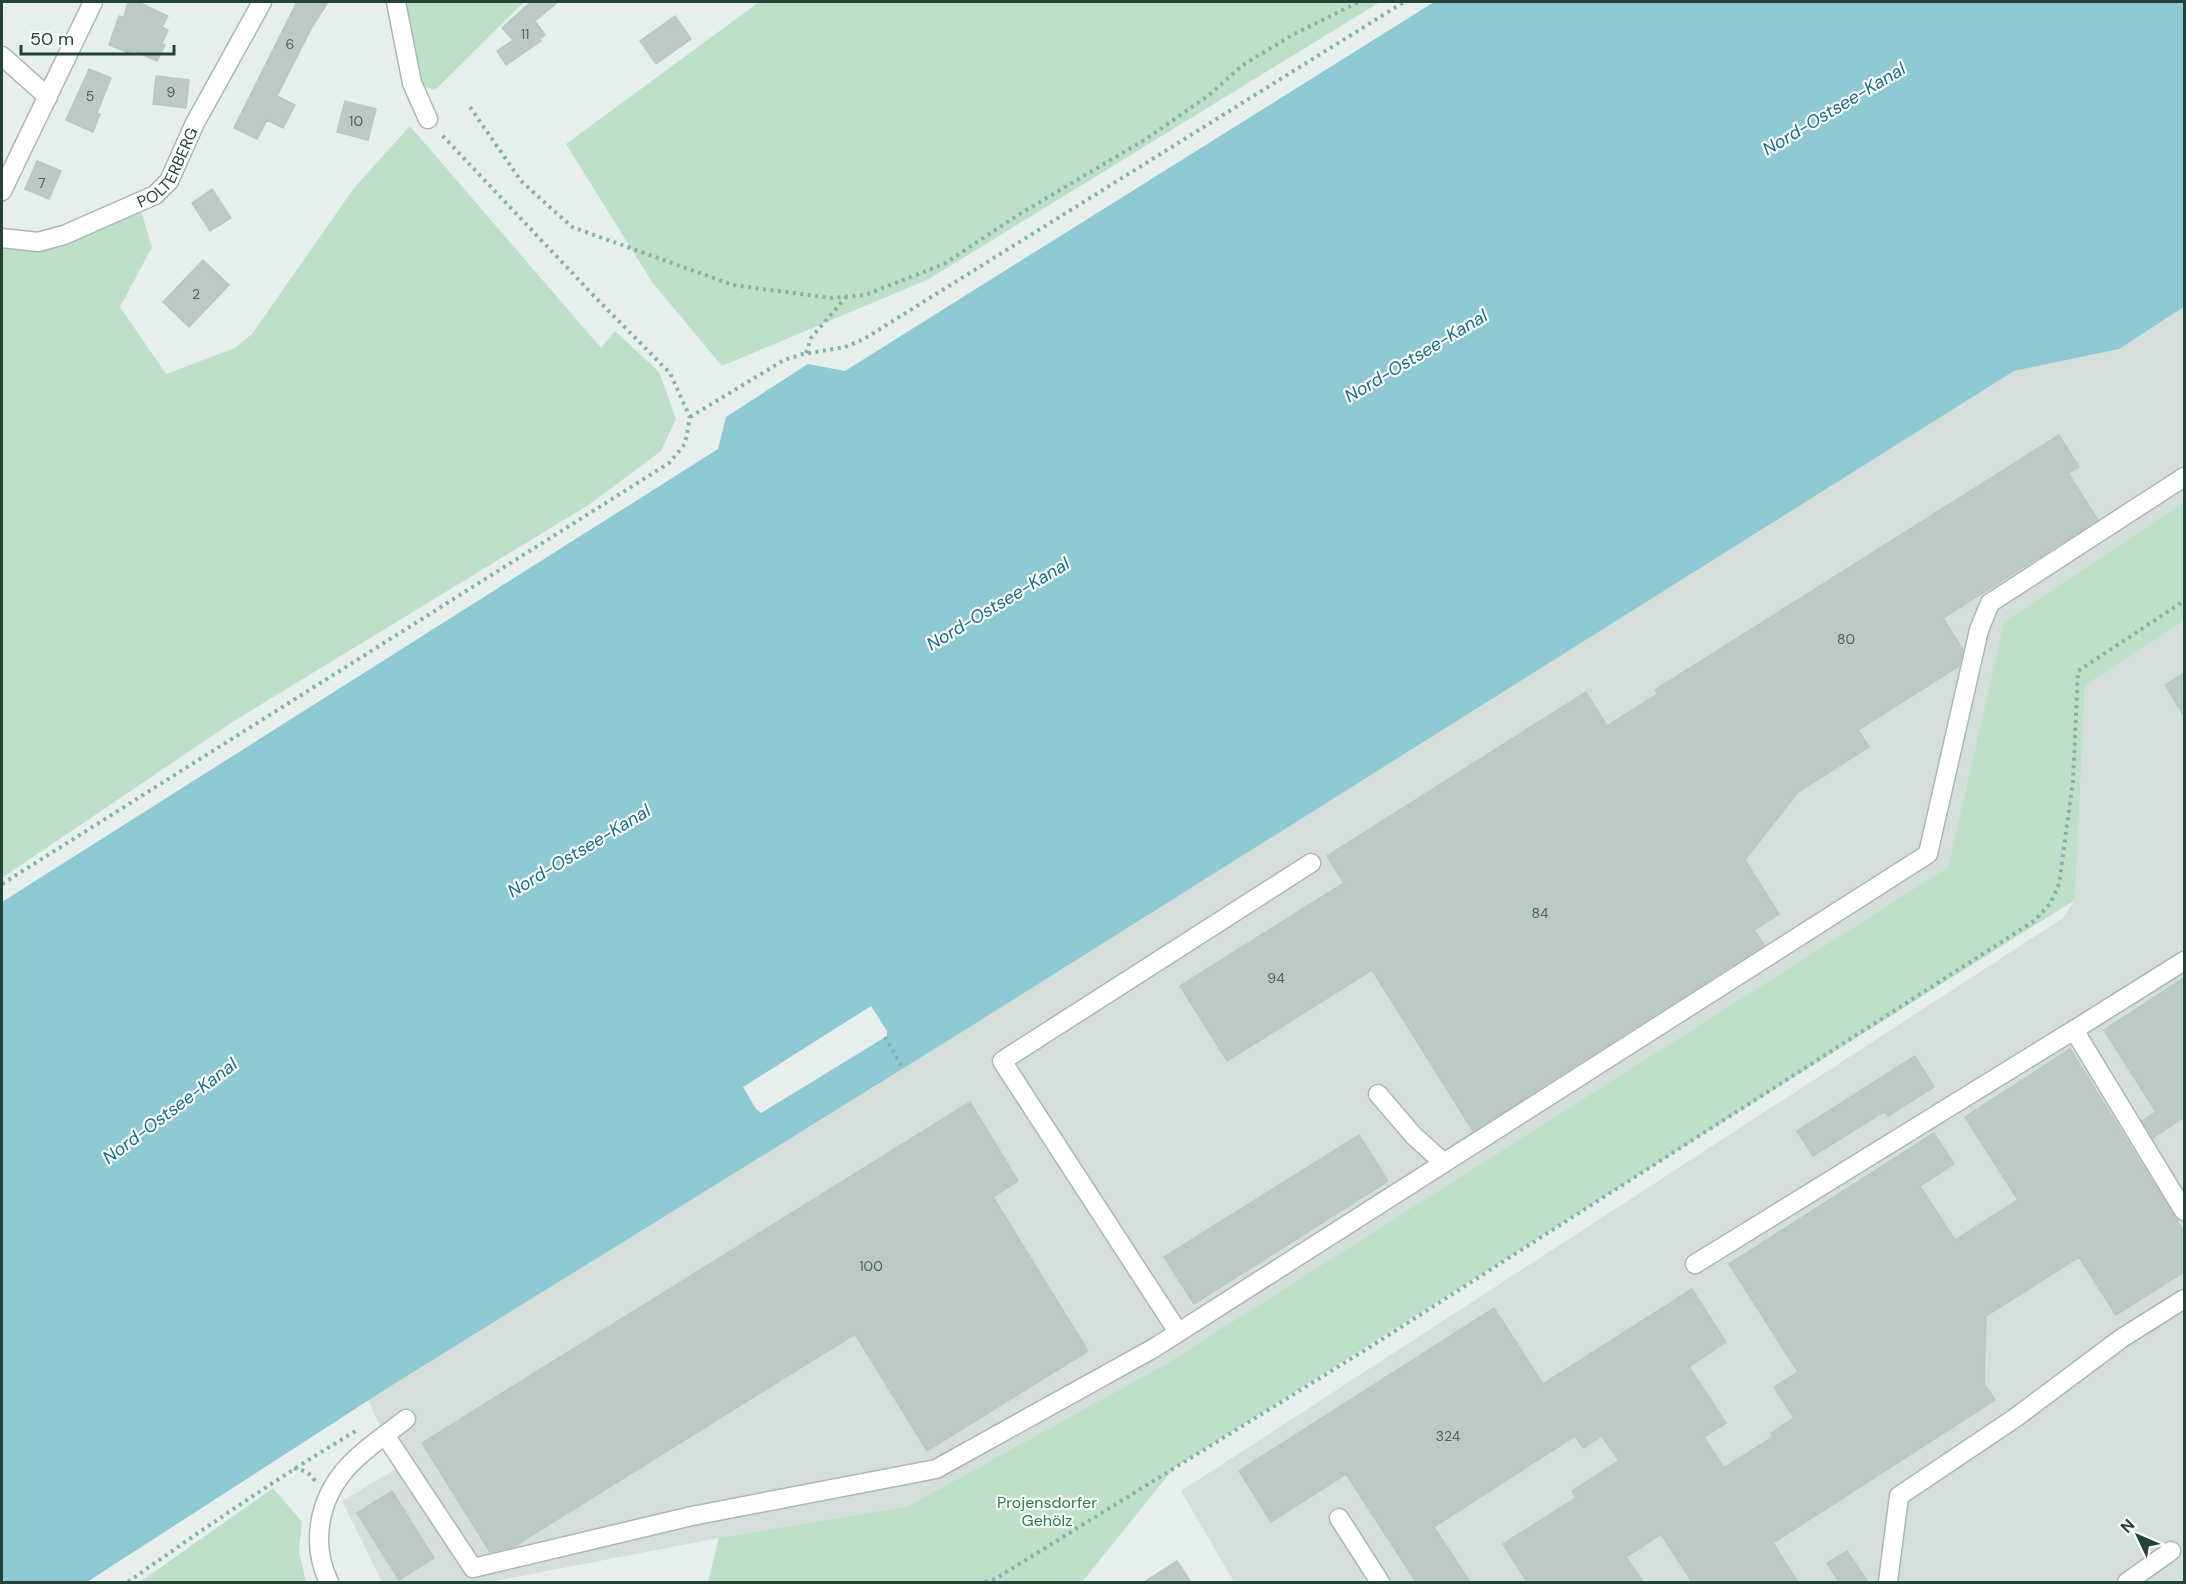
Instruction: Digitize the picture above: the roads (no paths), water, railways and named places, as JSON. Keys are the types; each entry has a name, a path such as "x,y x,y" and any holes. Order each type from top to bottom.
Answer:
{"street":[{"path":"2,190 93,2"},
{"name":"POLTERBERG","path":"2,238 38,242 64,235 155,195 169,181 195,123 262,2"},
{"path":"396,2 412,83 428,118"},
{"path":"2,56 48,97"},
{"path":"329,1582 320,1560 318,1547 320,1521 328,1496 345,1470 396,1427 473,1568 692,1516 936,1469 1154,1348 1928,854 1979,630 1990,603 2184,477"},
{"path":"1178,1332 1002,1061 1311,863"},
{"path":"1695,1264 2184,961"},
{"path":"2074,1030 2184,1211"},
{"path":"1378,1094 1414,1136 1444,1163"},
{"path":"1888,1582 1899,1496 2015,1418 2122,1338 2184,1299"},
{"path":"1339,1518 1380,1582"},
{"path":"2127,1582 2171,1551"}],"water":[{"name":"Nord-Ostsee-Kanal","path":"1434,2 2184,2 2184,307 2119,349 2014,371 957,1035 386,1389 87,1582 2,1582 2,902 718,449 726,417 808,364 845,371"}],"park label":[{"name":"Projensdorfer Gehölz","path":"1047,1511"}]}
